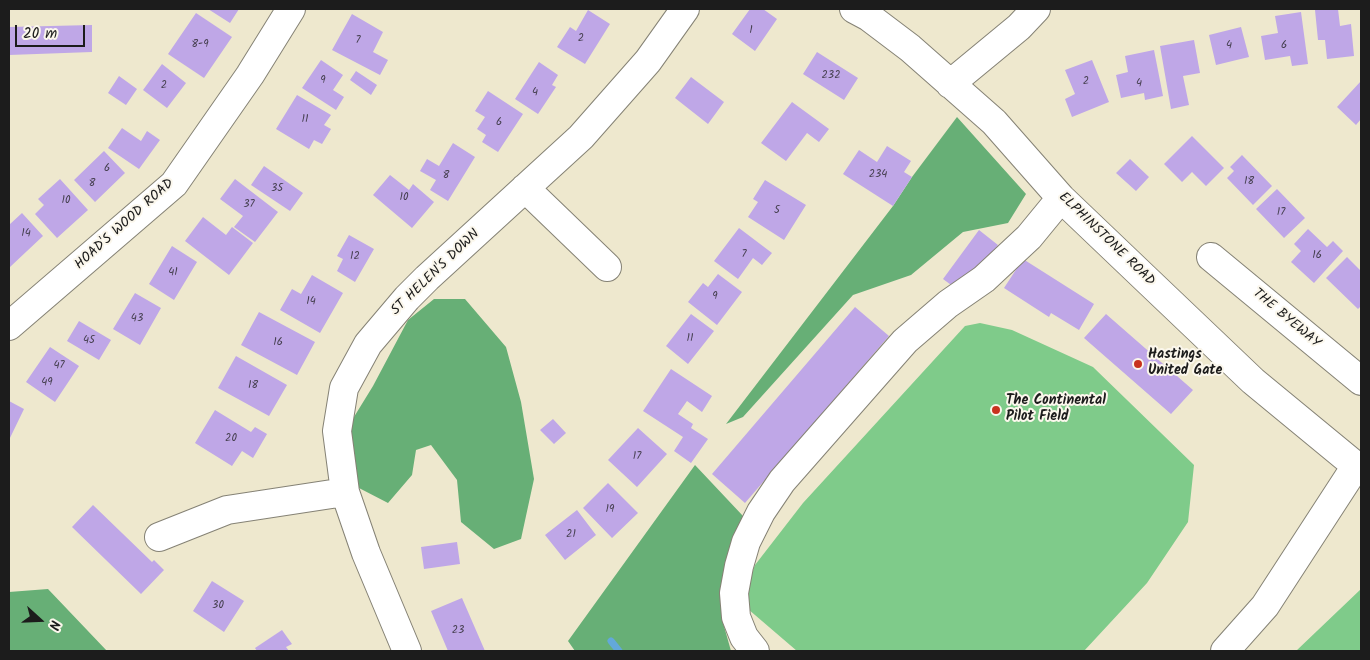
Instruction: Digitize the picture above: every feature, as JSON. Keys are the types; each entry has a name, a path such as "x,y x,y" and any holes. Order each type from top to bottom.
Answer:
{"street":[{"name":"HOAD'S WOOD ROAD","path":"9,326 174,184 250,75 291,9"},
{"name":"ST HELEN'S DOWN","path":"407,651 366,553 345,492 337,431 344,388 368,344 407,298 581,137 648,61 685,9"},
{"name":"ELPHINSTONE ROAD","path":"854,9 910,48 994,122 1061,198 1254,381 1359,468"},
{"path":"950,84 1019,27 1036,9"},
{"path":"525,188 607,267"},
{"path":"754,651 744,637 736,617 734,593 746,542 761,512 782,481 905,341 948,304 984,279 1029,237 1061,198"},
{"name":"THE BYEWAY","path":"1211,257 1361,381"},
{"path":"1225,651 1265,606 1359,468"},
{"path":"160,537 227,510 345,492"}],"green space":[{"path":"957,117 1026,194 1008,223 963,232 911,275 853,295 743,417 726,424 893,206 912,177"},
{"path":"434,299 465,299 506,347 521,402 534,479 521,539 494,549 461,522 457,480 431,445 416,450 412,475 388,503 359,488 349,425 373,386 408,320"},
{"name":"The Continental Pilot Field","path":"980,323 1012,330 1093,367 1194,465 1188,522 1147,583 1084,651 797,651 741,603 755,565 803,503 965,326"},
{"path":"695,465 743,516 730,546 722,619 731,651 575,651 568,641"},
{"path":"48,589 107,651 9,651 9,592"},
{"path":"1361,589 1361,651 1296,651"}],"building":[{"path":"208,9 239,9 230,23"},
{"path":"750,9 763,9 777,19 755,51 732,34"},
{"path":"1338,9 1340,26 1351,24 1354,56 1327,59 1325,40 1318,40 1315,10"},
{"path":"588,10 610,24 585,64 557,47 570,27 576,31"},
{"path":"1301,12 1308,64 1292,66 1290,56 1265,60 1261,36 1278,33 1275,16"},
{"path":"196,13 232,37 204,78 168,54"},
{"path":"352,14 383,32 373,52 388,60 380,75 332,50"},
{"path":"92,25 92,52 9,55 9,27"},
{"path":"1241,27 1249,57 1216,65 1209,35"},
{"path":"1194,40 1200,73 1183,76 1189,105 1171,109 1160,46"},
{"path":"1154,50 1163,96 1145,100 1144,93 1121,98 1116,75 1128,72 1125,56"},
{"path":"817,52 858,78 844,100 803,74"},
{"path":"321,60 343,75 333,90 344,97 336,110 302,88"},
{"path":"1092,60 1109,102 1072,117 1065,99 1075,94 1065,70"},
{"path":"539,62 558,75 552,85 556,87 538,114 515,99"},
{"path":"162,64 186,83 167,108 143,90"},
{"path":"356,71 377,85 371,95 350,80"},
{"path":"119,76 137,89 126,105 108,93"},
{"path":"691,77 724,102 708,124 675,98"},
{"path":"1361,81 1361,119 1356,125 1337,107"},
{"path":"488,91 523,114 498,152 482,142 486,135 477,129 485,117 475,111"},
{"path":"297,95 331,115 324,125 331,129 322,144 314,140 309,149 276,129"},
{"path":"792,102 829,129 819,142 807,133 786,161 761,143"},
{"path":"122,128 141,141 147,131 160,140 139,169 108,148"},
{"path":"1192,136 1224,168 1206,186 1192,172 1182,182 1164,164"},
{"path":"453,143 475,157 448,201 430,190 436,180 420,171 427,159 439,166"},
{"path":"887,146 911,161 904,172 912,177 893,206 843,174 859,150 877,162"},
{"path":"104,151 125,173 95,202 74,180"},
{"path":"1242,155 1272,186 1253,205 1227,178 1234,171 1230,167"},
{"path":"1130,159 1149,177 1136,191 1116,173"},
{"path":"264,166 303,193 290,211 251,185"},
{"path":"390,175 409,190 413,184 434,202 412,228 373,195"},
{"path":"60,179 88,210 57,238 35,214 44,205 38,199"},
{"path":"235,179 278,212 255,242 234,227 243,216 220,199"},
{"path":"765,180 806,205 784,240 748,217 758,202 753,199"},
{"path":"1277,189 1305,218 1284,238 1256,209"},
{"path":"22,213 43,236 10,267 9,225"},
{"path":"203,217 226,235 232,227 253,243 229,275 185,241"},
{"path":"739,228 772,253 762,265 753,258 738,279 714,261"},
{"path":"1308,229 1327,247 1333,241 1343,251 1314,283 1291,262 1301,251 1294,244"},
{"path":"979,230 998,245 962,293 943,279"},
{"path":"349,235 374,249 355,282 337,271 343,259 337,256"},
{"path":"172,246 197,262 174,300 149,284"},
{"path":"1347,257 1361,271 1361,306 1358,309 1326,278"},
{"path":"1023,259 1094,304 1079,330 1051,313 1049,317 1004,288"},
{"path":"718,274 742,292 717,325 688,302 703,283 708,287"},
{"path":"312,275 343,293 320,333 280,310 292,289 301,294"},
{"path":"135,293 161,308 140,345 113,329"},
{"path":"855,307 889,336 745,503 712,474"},
{"path":"259,312 315,342 297,375 241,345"},
{"path":"691,314 714,331 688,364 666,346"},
{"name":"Hastings United Gate","path":"1106,314 1193,390 1171,414 1084,338"},
{"path":"79,321 111,340 99,360 67,341"},
{"path":"50,347 79,366 55,402 26,382"},
{"path":"236,356 287,385 269,416 218,388"},
{"path":"671,369 712,396 702,412 687,401 678,414 693,424 691,428 708,439 691,463 674,451 683,437 643,411"},
{"path":"9,401 24,409 9,440"},
{"path":"215,410 251,432 255,427 267,434 253,458 242,451 232,466 195,443"},
{"path":"553,419 566,433 554,444 540,430"},
{"path":"638,428 667,454 637,487 608,460"},
{"path":"608,483 638,513 612,538 583,508"},
{"path":"93,505 152,562 154,560 164,570 141,594 72,527"},
{"path":"577,510 596,535 565,560 545,535"},
{"path":"457,542 460,564 424,569 421,547"},
{"path":"212,581 244,601 224,632 193,611"},
{"path":"462,598 485,651 448,651 431,611"},
{"path":"282,630 292,644 286,647 289,651 257,651 255,648"}],"waterway":[{"path":"611,641 619,651"}],"place":[{"name":"Hastings United Gate","path":"1138,364"},
{"name":"The Continental Pilot Field","path":"996,410"}]}
